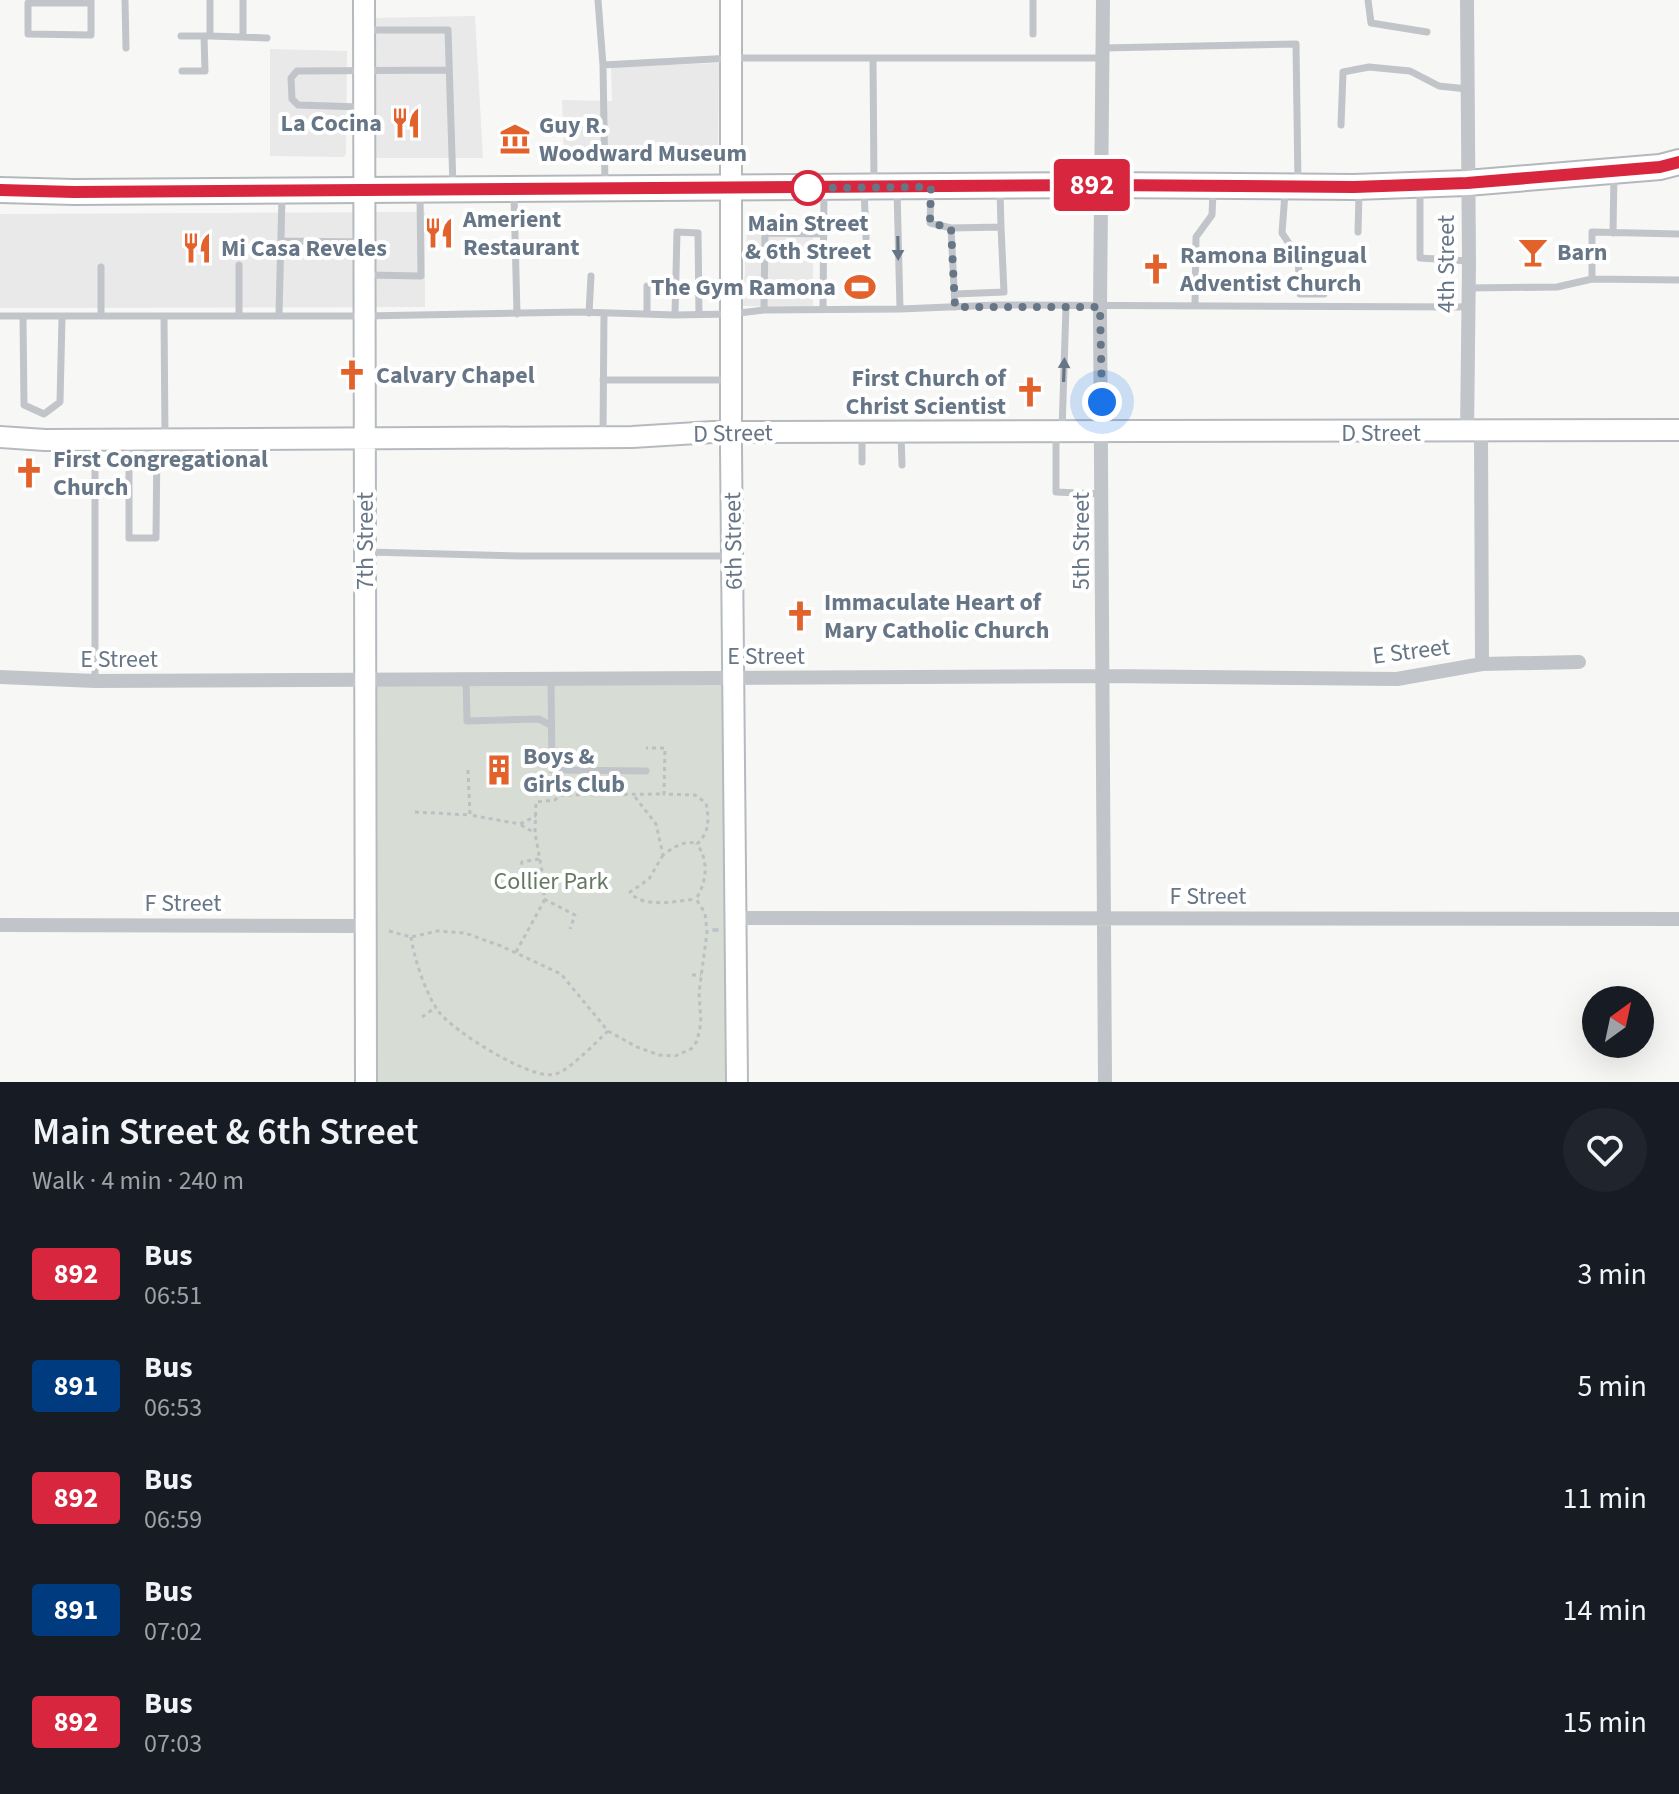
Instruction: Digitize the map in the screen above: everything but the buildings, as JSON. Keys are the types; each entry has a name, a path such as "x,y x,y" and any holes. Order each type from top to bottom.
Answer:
{"main road":[{"path":"0,190 1101,185 1359,187 1467,183 1660,167 1679,162"}],"street":[{"name":"7th Street","path":"364,0 366,1082"},
{"name":"6th Street","path":"731,0 737,1082"},
{"name":"5th Street","path":"1103,0 1100,307 1105,1082"},
{"name":"4th Street","path":"1467,0 1469,307 1482,664"},
{"name":"D Street","path":"0,437 161,440 603,437 731,432 1679,430"},
{"name":"E Street","path":"0,677 95,681 1104,676 1397,679 1482,664 1579,662"},
{"name":"F Street","path":"736,918 1679,919"},
{"name":"F Street","path":"0,925 366,926"}],"lane":[{"path":"125,0 126,48"},
{"path":"182,71 205,71 210,0"},
{"path":"243,0 243,37"},
{"path":"598,0 603,65 605,188"},
{"path":"1033,0 1033,34"},
{"path":"1368,0 1371,23 1427,32"},
{"path":"27,2 91,2 91,35 28,34 27,2"},
{"path":"364,30 448,30 453,189"},
{"path":"181,36 267,38"},
{"path":"603,65 732,58 1103,53 1296,44 1292,186 1282,233 1298,257 1300,294 1324,294"},
{"path":"873,58 878,187 900,309"},
{"path":"1341,125 1343,72 1369,67 1410,71 1439,86 1467,89"},
{"path":"364,108 298,105 292,99 291,78 297,71 449,70"},
{"path":"1613,233 1614,171"},
{"path":"1420,185 1420,258 1469,262"},
{"path":"955,294 1004,292 1000,186"},
{"path":"1195,306 1196,237 1212,215 1213,186"},
{"path":"823,309 824,187"},
{"path":"866,238 878,187"},
{"path":"931,187 930,223 951,228 1001,227"},
{"path":"1358,232 1359,187"},
{"path":"279,315 283,189"},
{"path":"365,275 421,276 420,189"},
{"path":"514,189 517,314"},
{"path":"951,228 955,307"},
{"path":"675,315 677,232 698,233 699,314"},
{"path":"1592,279 1592,232 1679,234"},
{"path":"764,310 765,233 824,234"},
{"path":"281,241 364,242"},
{"path":"239,265 239,315"},
{"path":"101,267 101,316"},
{"path":"589,313 591,276"},
{"path":"1469,288 1557,287 1592,279 1679,280"},
{"path":"647,286 647,313"},
{"path":"1066,306 1056,492 1103,494"},
{"path":"0,316 675,315 764,310 1066,306 1469,307"},
{"path":"603,437 604,313"},
{"path":"129,440 129,538 156,538 164,316"},
{"path":"23,317 24,405 44,414"},
{"path":"44,414 60,402 62,317"},
{"path":"603,380 731,380"},
{"path":"44,414 45,440"},
{"path":"862,433 862,462"},
{"path":"901,433 902,465"},
{"path":"95,440 95,681"},
{"path":"365,552 734,556"},
{"path":"466,680 467,721 539,719 550,725"},
{"path":"551,680 552,770 646,771"}],"path":[{"path":"646,748 665,748 664,794"},
{"path":"468,770 470,815"},
{"path":"515,953 544,899 535,833 536,802 555,800 560,795 695,795 706,803 709,819 705,836 697,844"},
{"path":"633,795 656,824 663,855"},
{"path":"415,812 470,815 520,824 535,833"},
{"path":"520,824 536,816"},
{"path":"691,841 704,854 705,885 696,899 637,900 630,892 649,879 663,855 679,844 691,841"},
{"path":"539,859 522,862 518,876 525,883 544,882"},
{"path":"544,899 575,915 570,929"},
{"path":"389,931 411,937 438,931 465,933 515,953 561,974 608,1031 637,1047 659,1055 675,1056 691,1049 697,1041 701,1023 706,920 696,899"},
{"path":"411,937 413,951 436,1007 456,1028 520,1069 541,1077 557,1074 608,1031"},
{"path":"692,975 701,975"},
{"path":"422,1017 436,1007"}],"shaded area":[{"path":"475,16 483,158 376,158 373,155 373,18"},
{"path":"270,49 347,51 344,157 270,156"},
{"path":"719,63 718,153 564,155 562,100 612,101 611,67"},
{"path":"425,212 425,307 0,308 0,214"},
{"path":"813,220 813,307 743,306 747,229 751,221"}],"green space":[{"name":"Collier Park","path":"735,679 736,1082 366,1082 365,681"}],"bus line":[{"name":"892","path":"0,190 1101,185 1354,187 1496,181 1660,167 1679,162"}],"place":[{"name":"La Cocina","path":"406,123"},
{"name":"Guy R. Woodward Museum","path":"515,139"},
{"name":"Main Street & 6th Street","path":"808,188"},
{"name":"Amerient Restaurant","path":"439,233"},
{"name":"Mi Casa Reveles","path":"197,248"},
{"name":"Barn","path":"1533,252"},
{"name":"Ramona Bilingual Adventist Church","path":"1156,269"},
{"name":"The Gym Ramona","path":"860,287"},
{"name":"Calvary Chapel","path":"352,375"},
{"name":"First Church of Christ Scientist","path":"1030,392"},
{"name":"First Congregational Church","path":"29,473"},
{"name":"Immaculate Heart of Mary Catholic Church","path":"800,616"},
{"name":"Boys & Girls Club","path":"499,770"}],"route":[{"path":"808,188 931,187 930,223 951,228 955,307 1100,307 1102,402"}]}
